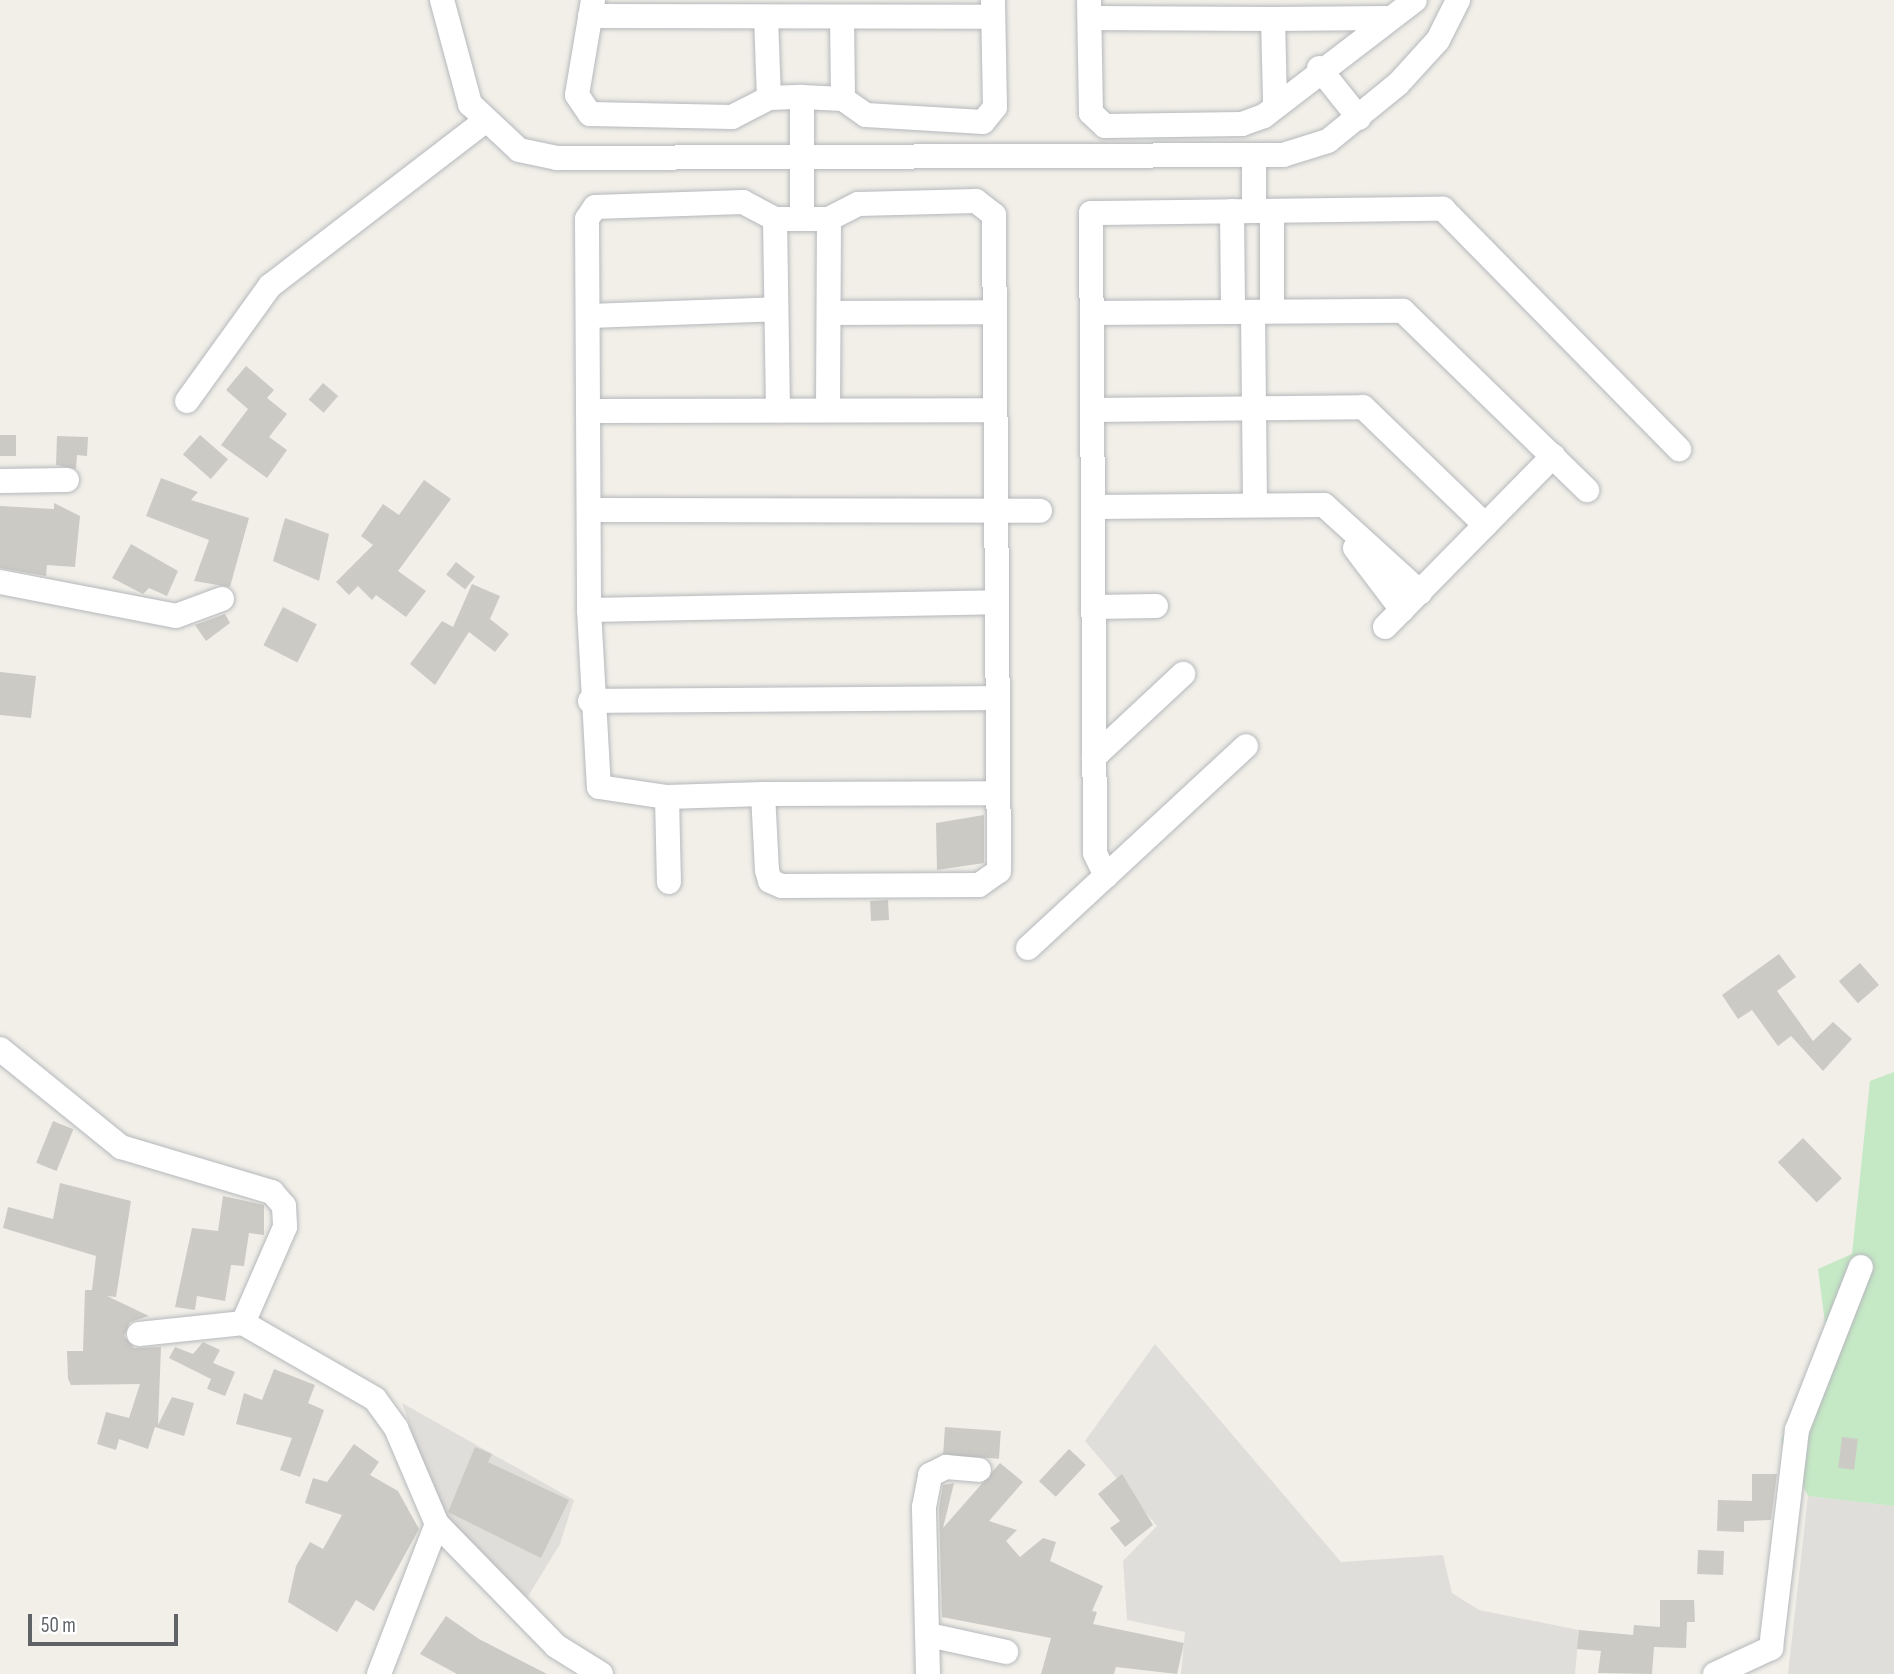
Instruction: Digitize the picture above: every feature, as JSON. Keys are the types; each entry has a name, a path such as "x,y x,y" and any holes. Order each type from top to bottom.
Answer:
{"street":[{"path":"442,0 458,75 484,122 519,150 557,158 806,153 1254,158 1328,141 1359,118 1438,40 1458,0"},
{"path":"1389,18 1275,103 1241,124 1105,126 1091,113 1089,9 1273,19 1389,18 1404,14 1415,0"},
{"path":"592,8 766,17 842,17 993,9 991,119 866,115 843,99 802,97 769,98 732,117 590,114 577,94 592,8"},
{"path":"766,17 769,98"},
{"path":"842,17 843,99"},
{"path":"1273,19 1275,103"},
{"path":"1319,68 1359,118"},
{"path":"802,97 806,153 802,218"},
{"path":"187,401 270,286 484,122"},
{"path":"1254,158 1255,505"},
{"path":"763,794 770,881 965,885 991,880 999,871 994,215 988,206 858,204 830,219 775,219 743,202 594,207 587,219 591,411 589,610 590,701 599,787 667,797 763,794 998,793"},
{"path":"1106,876 1095,853 1091,213 1443,209 1679,449"},
{"path":"1253,211 1253,312"},
{"path":"775,219 778,410"},
{"path":"828,410 830,219"},
{"path":"589,316 776,309"},
{"path":"1091,313 1403,311 1587,489"},
{"path":"830,313 994,312"},
{"path":"1092,410 1363,407 1485,525"},
{"path":"591,411 995,410"},
{"path":"1324,505 1394,619 1553,456"},
{"path":"0,481 67,480"},
{"path":"1093,507 1324,505 1420,592"},
{"path":"589,510 1040,511"},
{"path":"0,582 176,616 222,599"},
{"path":"589,610 996,602"},
{"path":"1093,607 1156,606"},
{"path":"1094,757 1183,674"},
{"path":"590,701 996,698"},
{"path":"1028,948 1246,746"},
{"path":"667,797 669,882"},
{"path":"0,1049 121,1147 272,1192 284,1206 285,1227 243,1322"},
{"path":"1715,1674 1772,1648 1797,1430 1861,1267"},
{"path":"139,1334 243,1322 375,1399 396,1428 437,1524 556,1646 601,1674"},
{"path":"928,1674 924,1507 930,1475 946,1467 979,1470"},
{"path":"379,1674 437,1524"},
{"path":"929,1634 1006,1652"}],"shaded area":[{"path":"1155,1344 1341,1562 1443,1555 1452,1593 1479,1610 1579,1630 1575,1674 1181,1674 1185,1632 1127,1620 1123,1561 1157,1526 1085,1441"},
{"path":"402,1403 574,1500 560,1544 516,1616 438,1506"},
{"path":"1808,1496 1894,1506 1894,1674 1788,1674"}],"green space":[{"path":"1894,1072 1894,1506 1808,1496 1781,1440 1829,1354 1818,1269 1852,1254 1870,1081"}],"building":[{"path":"246,366 274,390 267,398 287,414 269,437 287,450 267,478 221,445 248,409 226,390"},
{"path":"323,383 338,396 324,413 309,400"},
{"path":"0,435 16,435 16,456 0,456"},
{"path":"200,435 228,459 211,479 183,455"},
{"path":"57,436 88,437 87,456 77,455 76,469 56,465"},
{"path":"161,478 198,492 191,500 249,518 230,587 194,581 209,540 146,516"},
{"path":"424,480 451,499 398,571 426,591 406,617 376,595 372,600 358,586 349,595 336,582 373,545 361,536 383,504 399,515"},
{"path":"54,503 80,516 75,567 47,565 46,576 0,568 0,506 54,509"},
{"path":"285,518 329,534 319,581 273,561"},
{"path":"131,544 178,571 167,596 149,588 143,594 112,578"},
{"path":"456,562 475,577 465,589 446,575"},
{"path":"472,584 500,596 490,619 509,634 495,652 469,632 435,685 410,664 442,621 453,627"},
{"path":"283,607 317,624 297,663 263,645"},
{"path":"225,614 230,623 206,641 195,625"},
{"path":"0,672 36,676 31,718 0,715"},
{"path":"984,815 984,863 937,870 936,823"},
{"path":"888,900 889,920 871,921 870,901"},
{"path":"1779,954 1796,977 1777,991 1813,1041 1833,1022 1852,1039 1823,1071 1791,1036 1778,1046 1752,1010 1738,1019 1722,995"},
{"path":"1860,963 1879,985 1858,1003 1839,981"},
{"path":"53,1121 73,1129 57,1171 36,1163"},
{"path":"1803,1138 1842,1178 1817,1203 1778,1162"},
{"path":"60,1183 131,1201 116,1297 107,1296 149,1316 130,1322 124,1336 134,1348 161,1347 158,1425 172,1397 194,1403 184,1436 155,1427 148,1449 119,1439 116,1450 97,1444 106,1412 129,1418 140,1384 71,1385 68,1379 67,1351 83,1351 85,1290 92,1290 96,1256 3,1228 8,1207 53,1219"},
{"path":"223,1196 264,1205 264,1235 249,1233 244,1266 231,1265 225,1301 197,1296 195,1310 175,1307 192,1228 218,1231"},
{"path":"203,1342 220,1350 213,1363 235,1372 225,1396 207,1389 211,1379 169,1358 175,1347 193,1354"},
{"path":"274,1369 315,1385 308,1403 324,1410 300,1477 280,1470 292,1438 236,1424 244,1393 262,1400"},
{"path":"945,1427 1001,1431 999,1459 943,1455"},
{"path":"1842,1437 1858,1439 1854,1470 1838,1468"},
{"path":"354,1444 379,1462 370,1475 398,1491 419,1529 374,1611 356,1600 337,1632 288,1602 296,1566 310,1542 323,1549 342,1515 305,1503 313,1478 327,1482"},
{"path":"475,1447 492,1454 488,1462 569,1500 541,1558 448,1512"},
{"path":"1069,1449 1086,1465 1056,1497 1039,1481"},
{"path":"1000,1463 1023,1482 989,1521 1017,1530 1006,1541 1020,1557 1043,1538 1056,1542 1050,1561 1103,1586 1092,1611 1097,1612 1093,1624 1184,1643 1177,1674 1116,1667 1114,1674 1041,1674 1051,1638 942,1617 939,1508 943,1485 954,1483 943,1528"},
{"path":"1122,1474 1153,1525 1125,1547 1110,1528 1120,1521 1098,1494"},
{"path":"1752,1474 1777,1474 1771,1520 1744,1521 1744,1532 1717,1531 1718,1500 1752,1501"},
{"path":"1698,1550 1724,1551 1723,1575 1697,1574"},
{"path":"1660,1600 1694,1600 1695,1622 1687,1622 1686,1648 1654,1647 1652,1674 1598,1673 1601,1651 1577,1649 1579,1630 1633,1635 1634,1625 1660,1627"},
{"path":"446,1616 479,1639 547,1674 457,1674 420,1654"}]}
